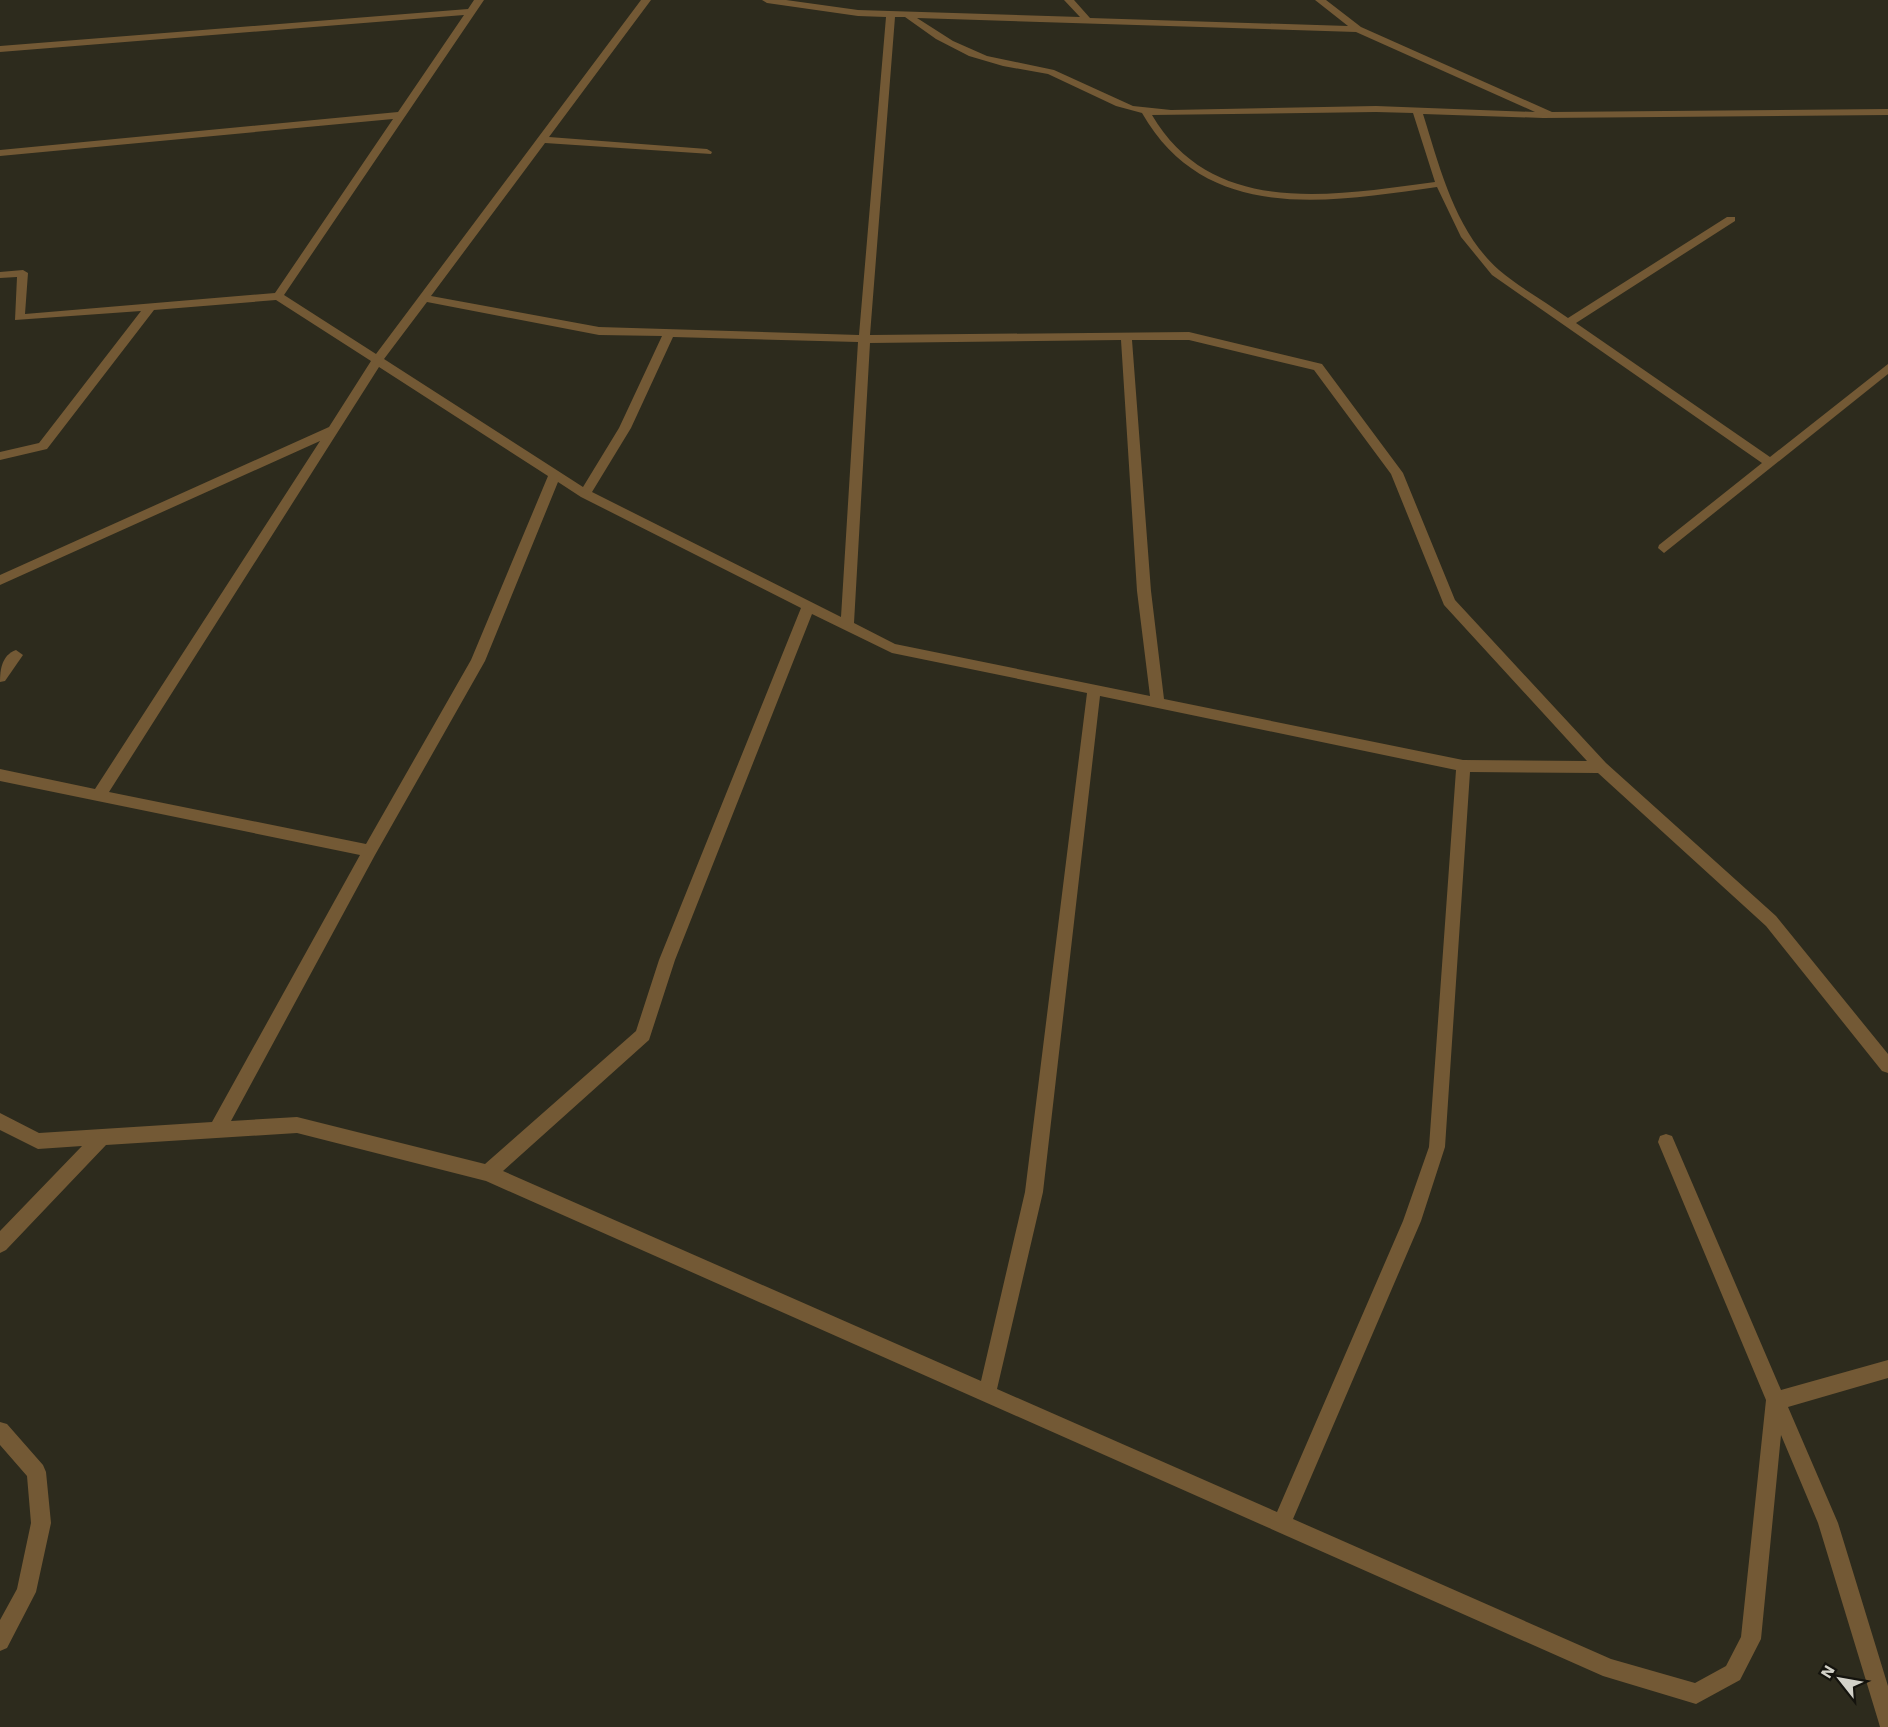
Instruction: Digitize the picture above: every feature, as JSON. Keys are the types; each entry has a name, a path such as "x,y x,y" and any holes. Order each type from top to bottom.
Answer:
{"street":[{"path":"279,296 478,0"},
{"path":"99,795 378,360 646,0"},
{"path":"767,0 858,14 1358,29"},
{"path":"1069,0 1089,22"},
{"path":"1320,0 1358,29 1550,115"},
{"path":"0,49 470,12"},
{"path":"847,625 865,339 891,15"},
{"path":"908,15 938,39 966,53 998,62 1048,71 1078,82 1128,107 1145,111 1171,113 1376,109 1550,115 1888,112"},
{"path":"1417,110 1440,184 1457,225 1479,257 1496,273 1770,463"},
{"path":"1145,111 1166,142 1200,171 1221,184 1246,193 1288,198 1440,184"},
{"path":"0,153 401,115"},
{"path":"542,140 707,152"},
{"path":"1568,323 1731,219"},
{"path":"0,275 22,273 19,318 279,296 585,494 892,648 1463,766 1601,766"},
{"path":"423,298 599,332 865,339 1189,336 1318,367 1397,473 1449,602 1601,766 1771,921 1888,1066"},
{"path":"0,456 43,446 150,307"},
{"path":"585,494 625,428 669,333"},
{"path":"1126,337 1144,591 1158,703"},
{"path":"1664,548 1888,368"},
{"path":"0,580 333,430"},
{"path":"217,1130 369,851 478,661 555,475"},
{"path":"488,1173 643,1035 667,960 809,606"},
{"path":"0,677 16,655"},
{"path":"987,1394 1034,1192 1094,689"},
{"path":"1281,1525 1412,1221 1437,1146 1463,766"},
{"path":"0,775 369,851"},
{"path":"0,1121 38,1141 297,1125 488,1173 1610,1669 1696,1694 1733,1672 1751,1639 1775,1401"},
{"path":"0,1244 103,1136"},
{"path":"1666,1142 1828,1522 1888,1720"},
{"path":"1775,1401 1888,1369"},
{"path":"0,1431 36,1472 41,1523 26,1592 0,1641"}]}
